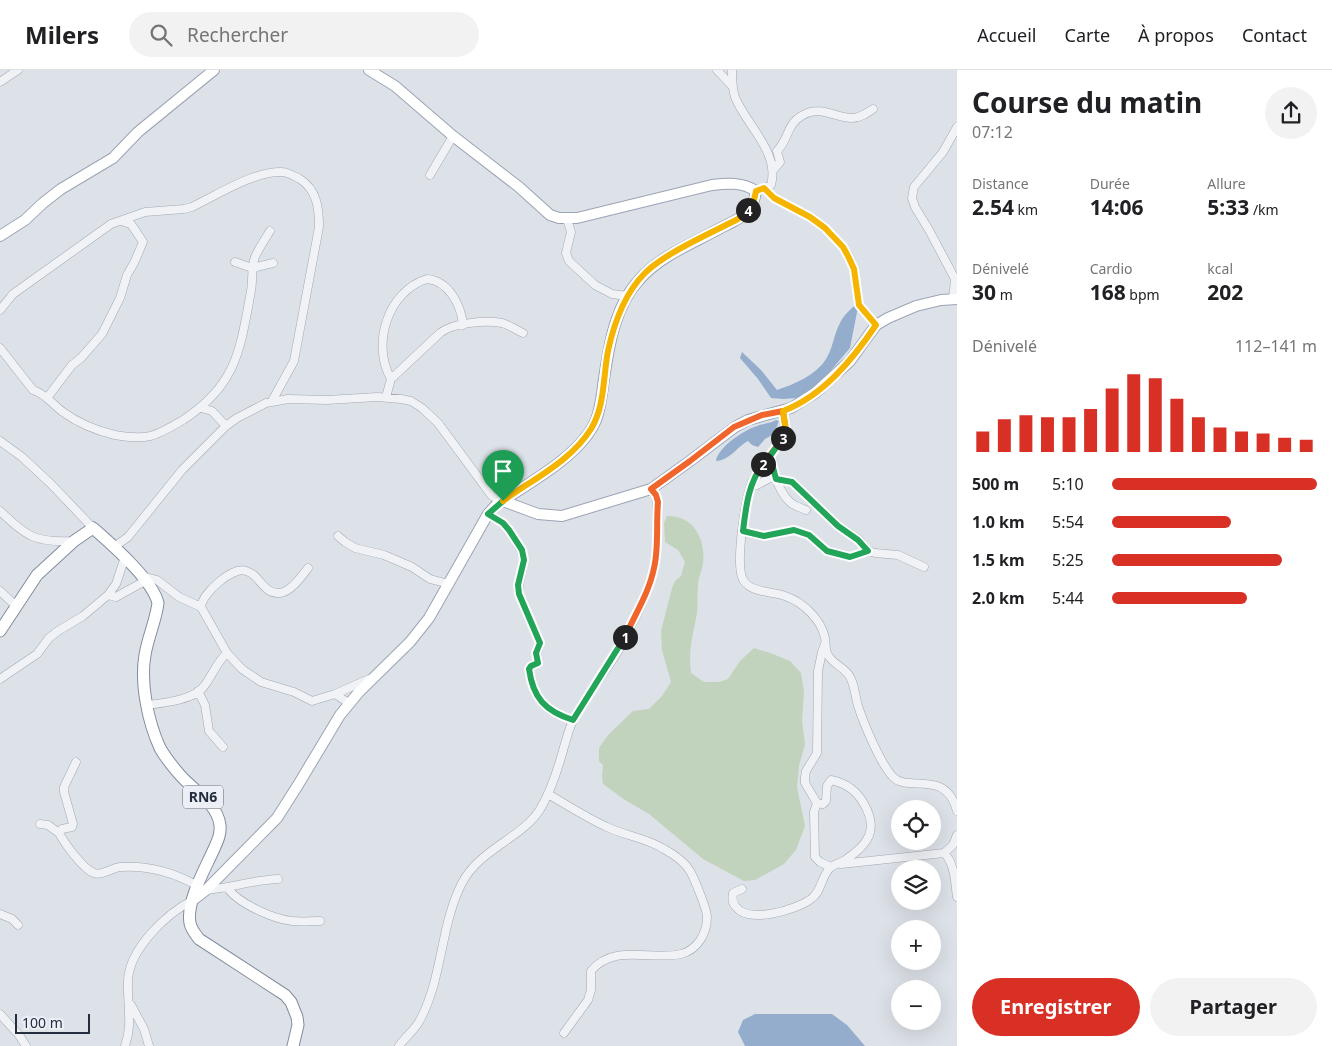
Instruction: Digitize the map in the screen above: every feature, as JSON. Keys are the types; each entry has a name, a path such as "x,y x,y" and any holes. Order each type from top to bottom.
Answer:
{"highway":[{"name":"RN6","path":"92,528 125,557 156,597 158,603 142,674 147,705 162,752 181,776 209,803 218,819 220,836 202,888 193,900 189,912 193,932 199,939 280,990 291,1002 298,1025 293,1046"},
{"path":"0,631 33,579 74,541 92,528"}],"main road":[{"path":"0,236 25,220 43,202 61,189 113,158 138,132 214,70"},
{"path":"202,888 277,818 336,720 349,703 421,628 449,584 488,514 503,501 562,460 590,430 596,420 600,406 608,351 615,327 628,296 636,283 646,271 660,261 738,219 744,214 760,189 738,184 712,185 635,205 567,219 550,215 519,186 453,136 395,86 369,70"},
{"path":"503,501 538,514 562,516 651,489 734,427 762,415 791,408 809,396 835,376 850,361 876,325 916,306 941,300 955,300"}],"street":[{"path":"0,82 18,70"},
{"path":"717,70 732,86"},
{"path":"732,70 732,86 740,108 767,150 773,170 771,184 760,189"},
{"path":"773,170 780,162 777,151 784,144 789,128 804,114 830,112 838,116 853,118 873,109"},
{"path":"955,300 955,279 915,207 912,198 914,187 943,152 957,127"},
{"path":"430,175 453,136"},
{"path":"0,310 13,294 103,228 145,212 184,209 250,178 266,174 289,173 306,183 312,191 318,204 319,227 295,354 291,367 272,401"},
{"path":"760,189 810,217 825,228 843,247 854,269 859,305 876,325"},
{"path":"567,219 571,232 566,253 569,261 595,285 612,294 628,296"},
{"path":"48,398 72,365 81,358 102,334 120,298 127,275 142,242 131,224 120,220"},
{"path":"0,348 31,388 48,398 63,412 97,429 116,435 142,438 157,436 202,408 222,386 236,361 250,295 252,268 255,258 270,231"},
{"path":"235,262 252,268 273,264"},
{"path":"391,379 383,359 382,341 388,318 395,302 409,288 427,279 443,286 458,304 463,325"},
{"path":"386,397 391,379 440,333 451,327 480,322 501,323 523,333"},
{"path":"114,546 128,536 182,470 226,426 254,408 272,401 401,398 428,413 438,423 492,496 503,501"},
{"path":"208,401 212,411 226,426"},
{"path":"202,408 212,411"},
{"path":"783,411 786,431 784,437 759,469 747,500 740,568 744,582 751,588 785,596 802,605 818,621 825,638 827,654 831,660 850,675 858,707 880,757 892,776 897,780 928,784 940,788 947,792 957,811"},
{"path":"0,441 22,457 51,484 92,528"},
{"path":"770,456 776,479 786,498 796,506 806,510"},
{"path":"751,486 767,479 792,482 838,526 858,540 868,551 898,555 924,567"},
{"path":"399,1046 420,1021 435,984 452,908 463,881 475,865 532,820 548,794 573,720 620,646 649,586 654,569 657,546 658,502 656,495 651,489"},
{"path":"0,511 19,529 36,539 56,542 74,541"},
{"path":"488,514 503,523 509,530 523,555 518,589 521,602 540,643 536,653 538,663 529,669 537,696 548,710 573,720"},
{"path":"743,531 764,536 794,530 809,535 827,551 850,557 868,551"},
{"path":"338,536 350,545 384,555 412,567 430,579 449,584"},
{"path":"0,679 37,654 49,638 83,616 108,595 116,584 125,557"},
{"path":"201,607 206,594 232,573 239,570 244,570 254,575 269,591 281,593 289,589 308,568"},
{"path":"108,595 116,597 143,578 157,580 179,597 201,607 227,652 252,677 268,685 294,692 312,701 335,694 373,678"},
{"path":"0,591 16,606"},
{"path":"825,644 818,670 817,752 806,771 805,777 805,783 817,803 814,812 815,857 820,862 835,866 944,853 953,846 957,835"},
{"path":"147,705 173,701 198,692 204,688 217,664 227,652"},
{"path":"198,692 205,705 209,731 223,747"},
{"path":"335,694 349,703"},
{"path":"59,833 62,829 72,827 74,824 64,792 64,786 76,762"},
{"path":"742,889 735,891 732,902 738,910 753,916 771,914 802,904 814,897 835,866 856,852 865,842 872,828 871,821 860,797 853,790 831,780 827,786 826,801 823,804 817,803"},
{"path":"548,794 609,828 647,840 675,856 689,870 707,916 703,936 689,952 673,956 642,954 611,956 600,962 591,971 591,990 588,1000 564,1033"},
{"path":"40,824 48,825 59,833 80,862 97,874 121,867 160,871 184,878 202,888 227,888 254,881 278,879"},
{"path":"944,853 948,856 951,865 957,898"},
{"path":"227,888 234,896 258,910 276,917 293,921 320,920"},
{"path":"125,1046 130,1020 129,975 140,949 162,922 178,908 193,900"},
{"path":"0,914 12,919 18,925"},
{"path":"130,1003 144,1029 149,1046"},
{"path":"0,1014 19,1034 26,1046"}],"green space":[{"path":"667,516 676,517 691,524 700,538 702,546 703,564 698,583 697,613 691,650 691,673 704,682 719,682 728,679 740,661 754,648 790,661 801,673 804,692 802,721 805,744 799,766 797,787 805,826 796,850 784,864 755,880 744,881 703,859 649,814 603,784 603,765 599,761 599,748 608,735 633,711 649,709 662,696 671,682 662,650 661,631 672,588 675,581 681,576 685,562 678,550 665,542 664,523"}],"water":[{"path":"855,305 858,307 850,348 821,382 797,398 771,398 740,358 742,352 761,370 777,390 798,382 822,365 830,350 841,320"},
{"path":"776,420 779,421 774,434 765,439 758,447 748,441 725,459 716,461 721,450 739,435 752,428"},
{"path":"755,1014 832,1014 847,1025 865,1046 745,1046 738,1032 743,1020"}],"route":[{"path":"503,501 496,505 488,514 503,523 522,550 524,560 518,589 521,602 540,643 536,653 538,663 529,669 534,688 542,704 548,710 573,720 620,646 646,594 654,569 657,546 656,522 658,502 656,495 651,489 734,427 762,415 783,411 786,431 784,437 759,469 753,480 747,500 743,531 764,536 794,530 809,535 824,549 833,553 853,557 868,551 860,541 838,526 792,482 776,479 770,456 784,437 786,431 785,423 783,411 814,393 835,376 864,344 876,325 859,305 854,269 843,247 825,228 810,217 774,198 764,188 756,191 749,209 738,219 660,261 646,271 636,283 619,314 608,351 600,406 596,420 590,430 562,460 503,501"}]}
